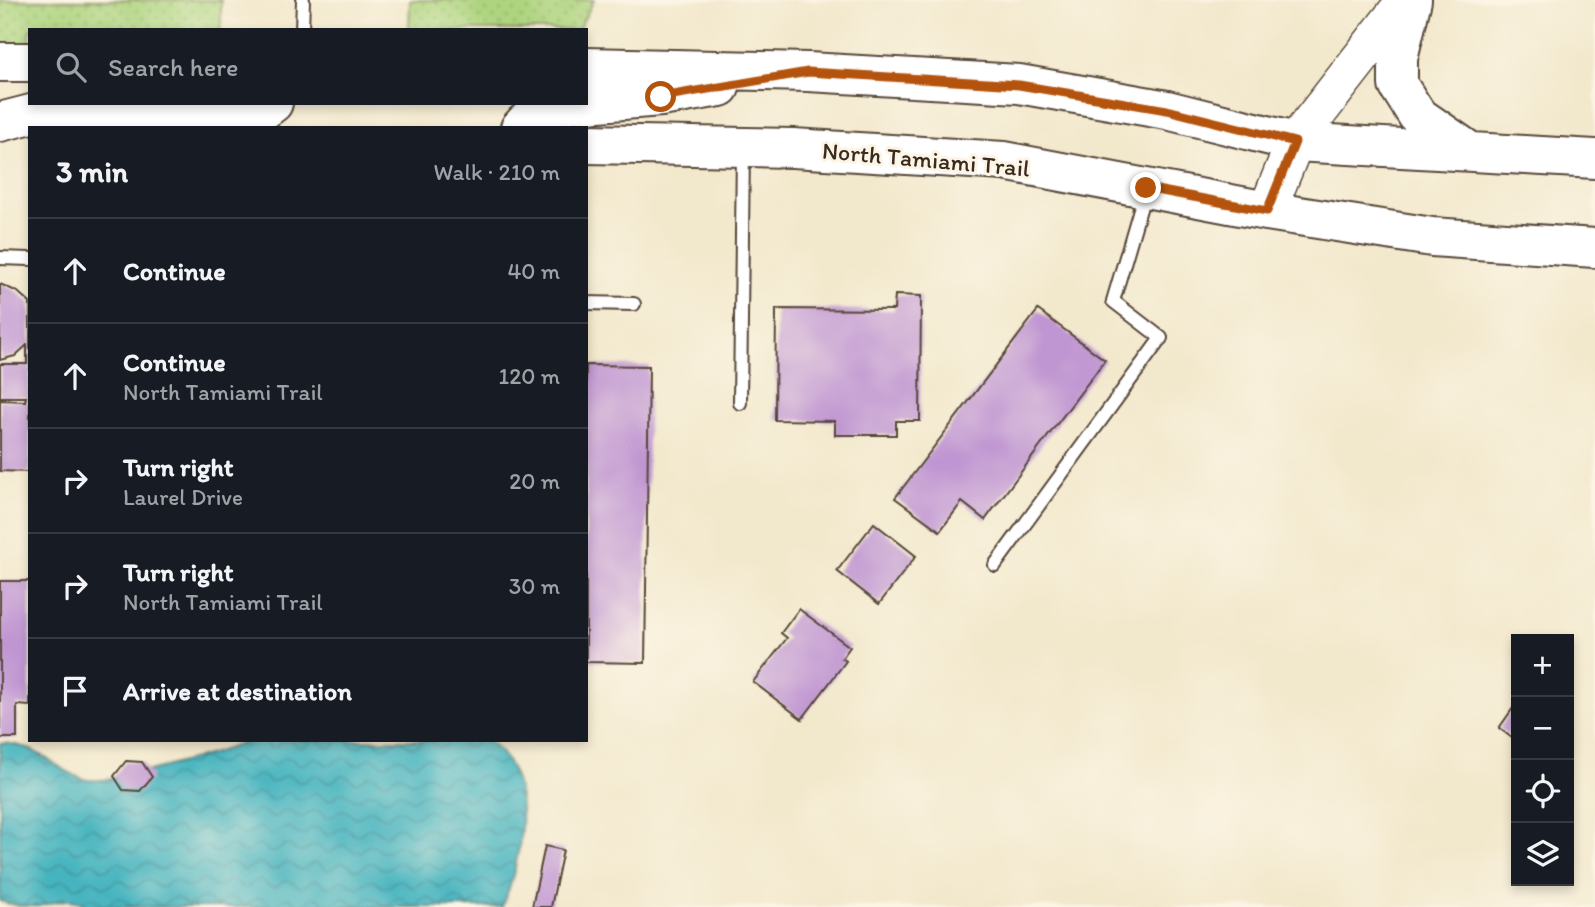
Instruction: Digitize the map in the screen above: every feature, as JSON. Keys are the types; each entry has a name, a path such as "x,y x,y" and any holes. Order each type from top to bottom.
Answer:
{"main road":[{"path":"1412,0 1398,58 1398,85 1417,115 1469,151"},
{"path":"0,62 28,62"},
{"path":"588,67 808,72 1019,85 1167,110 1295,142 1595,159"},
{"path":"588,103 661,97 808,72"},
{"path":"0,122 35,113 223,117 261,112 270,105"},
{"path":"522,126 530,116 562,105"},
{"path":"0,139 28,139"},
{"name":"North Tamiami Trail","path":"588,144 743,147 1004,161 1267,211 1432,237 1595,248"}],"street":[{"path":"1267,211 1295,142 1406,0"}],"lane":[{"path":"302,28 303,0"},
{"path":"740,403 743,147"},
{"path":"995,565 1161,338 1113,301 1146,188"},
{"path":"0,258 28,260"},
{"path":"588,303 634,304"}],"green space":[{"path":"0,0 221,0 221,28 28,28 28,48 0,48"},
{"path":"410,0 594,0 579,28 409,28"}],"water":[{"path":"245,742 490,742 503,755 513,772 521,810 518,851 502,907 88,907 70,900 39,906 14,905 0,901 0,743 24,747 72,774 83,779 96,780 166,767"}],"building":[{"path":"0,284 18,292 28,301 28,472 0,471 0,400 25,401 26,397 0,397 0,364 27,364 27,345 15,356 0,360"},
{"path":"895,295 921,296 920,421 896,421 896,435 835,435 835,421 775,420 776,309 894,310"},
{"path":"1038,310 1105,360 985,520 962,502 940,531 895,498"},
{"path":"588,365 649,366 645,663 588,662"},
{"path":"874,523 916,556 879,604 837,571"},
{"path":"0,581 28,581 28,706 17,705 17,738 0,738"},
{"path":"799,609 850,647 842,658 846,661 802,719 753,682 787,638 781,633"},
{"path":"1511,711 1511,737 1499,728"},
{"path":"126,761 142,762 152,777 140,791 123,790 114,776"},
{"path":"545,846 563,850 551,907 532,907"}],"route":[{"path":"661,97 808,72 1019,85 1167,110 1295,142 1267,211 1146,188"}]}
